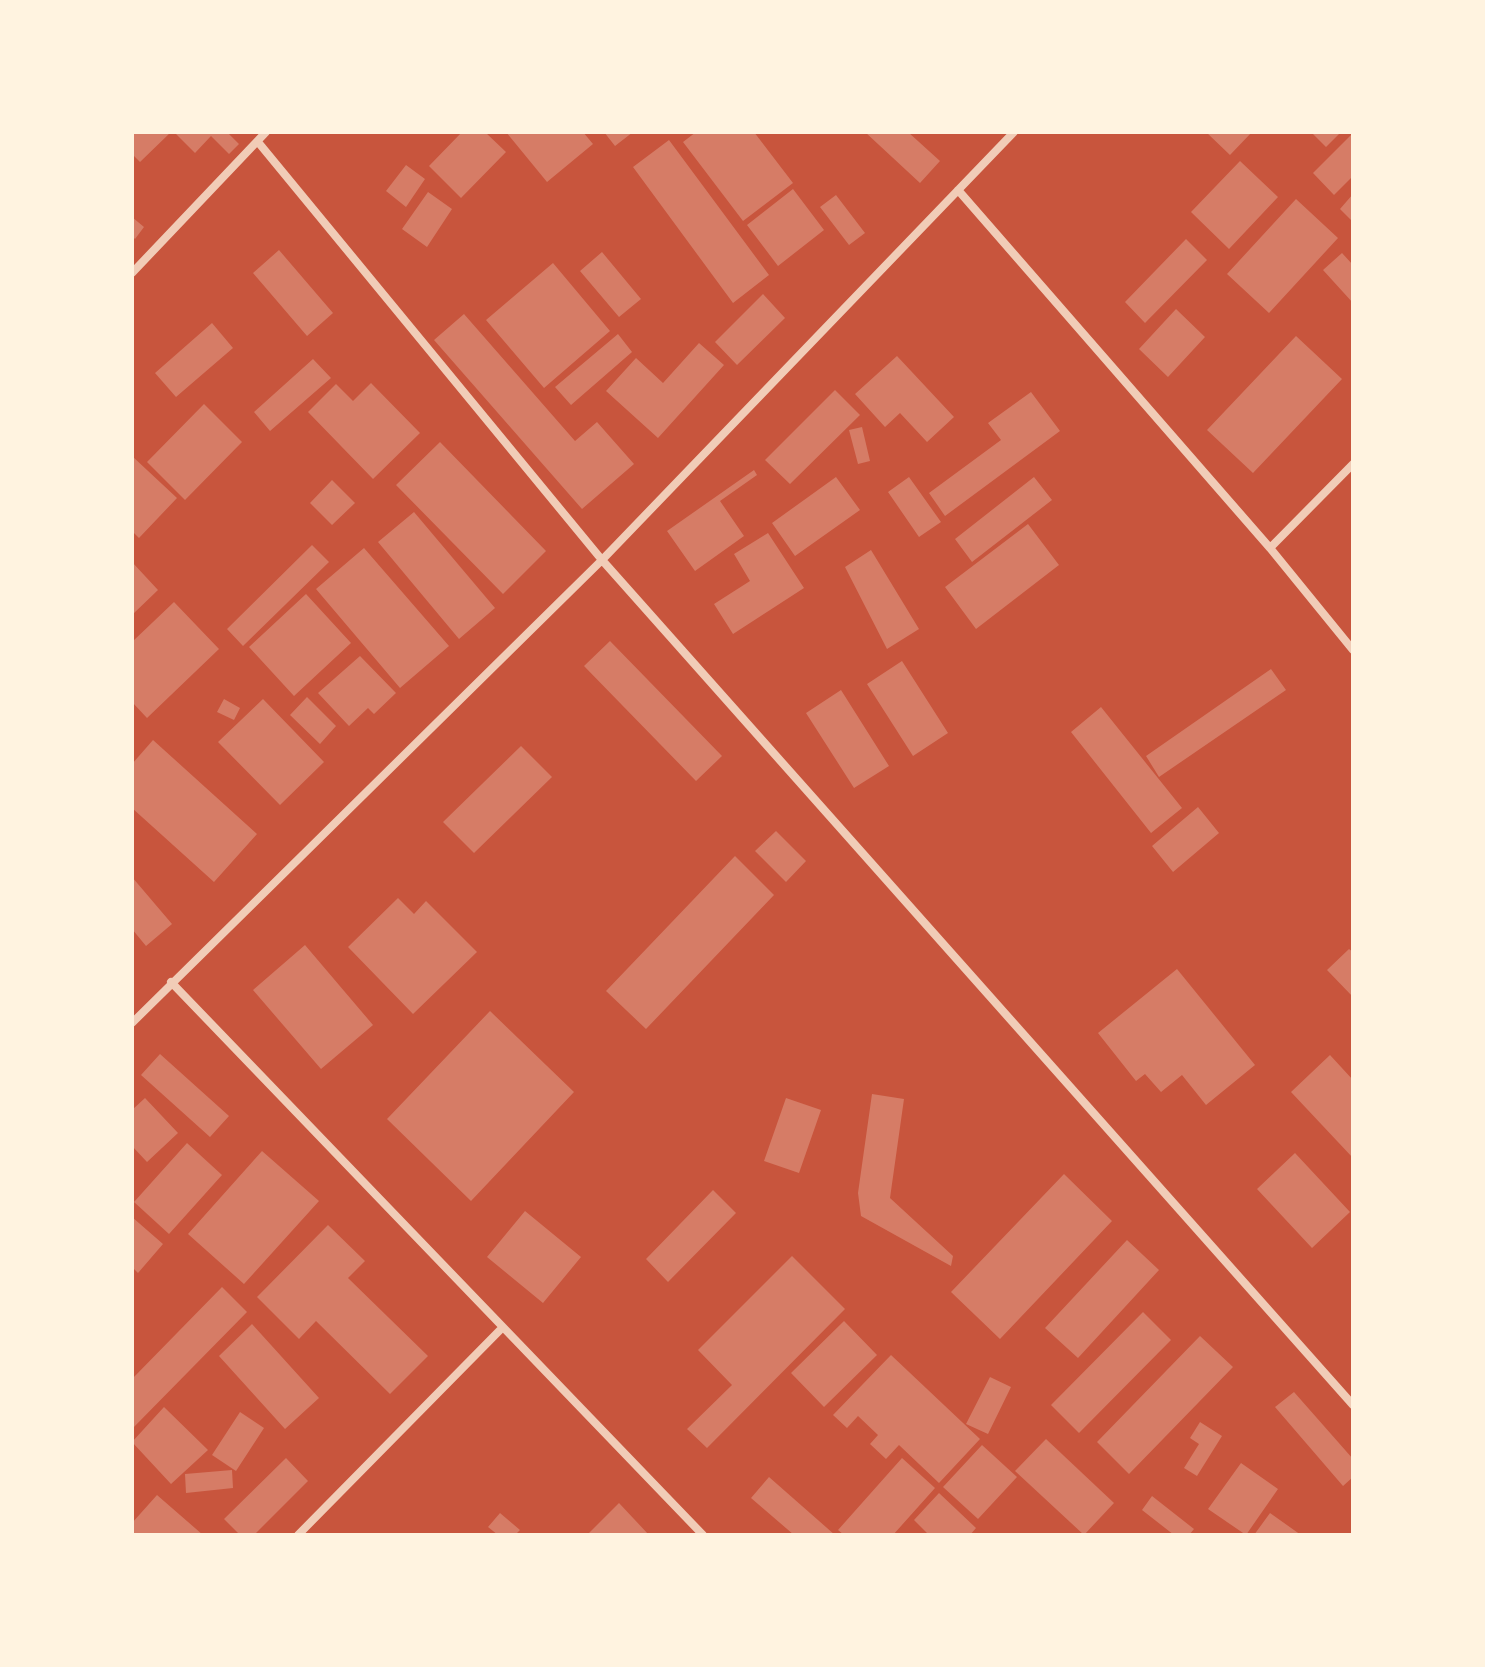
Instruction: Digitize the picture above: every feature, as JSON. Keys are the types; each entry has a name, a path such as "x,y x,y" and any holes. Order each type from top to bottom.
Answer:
{"street":[{"path":"132,273 266,132"},
{"path":"132,1023 602,560 958,190 1008,134"},
{"path":"258,142 602,560 1353,1405"},
{"path":"958,190 1270,548 1353,650"},
{"path":"1270,548 1353,464"},
{"path":"171,982 703,1535"},
{"path":"298,1535 503,1327"}],"building":[{"path":"132,132 171,132 140,162 132,154"},
{"path":"174,132 227,132 239,144 229,154 211,136 195,153"},
{"path":"462,132 485,132 506,152 461,198 429,166"},
{"path":"506,132 583,132 593,144 547,182"},
{"path":"604,132 633,132 615,146"},
{"path":"696,132 754,132 793,183 743,221 683,142"},
{"path":"865,132 908,132 940,161 920,183"},
{"path":"1206,132 1252,132 1230,155"},
{"path":"1311,132 1341,132 1326,147"},
{"path":"1353,133 1353,176 1334,195 1313,173"},
{"path":"669,140 769,275 733,303 633,167"},
{"path":"1240,161 1278,197 1229,249 1191,212"},
{"path":"406,165 425,179 406,207 386,191"},
{"path":"793,189 824,230 778,266 747,225"},
{"path":"428,192 452,209 427,247 402,229"},
{"path":"1353,194 1353,222 1340,209"},
{"path":"836,195 865,233 849,245 820,207"},
{"path":"1296,199 1338,238 1269,313 1227,274"},
{"path":"132,217 144,227 135,239 132,236"},
{"path":"1186,239 1207,260 1145,323 1125,302"},
{"path":"279,250 333,313 307,336 253,273"},
{"path":"602,252 641,299 619,317 580,271"},
{"path":"1342,253 1353,265 1353,303 1323,270"},
{"path":"553,263 610,331 544,388 486,320"},
{"path":"763,294 785,318 737,365 715,342"},
{"path":"1176,309 1205,337 1168,377 1139,349"},
{"path":"464,314 575,441 597,422 634,464 582,509 434,340"},
{"path":"212,323 233,348 176,397 155,373"},
{"path":"618,334 632,352 571,405 555,387"},
{"path":"1296,336 1342,379 1253,473 1207,430"},
{"path":"699,343 724,365 658,438 606,391 636,358 663,383"},
{"path":"897,356 954,417 927,442 900,413 885,427 855,394"},
{"path":"313,359 331,378 270,431 254,412"},
{"path":"371,383 420,433 373,479 308,412 336,384 353,401"},
{"path":"835,390 860,415 790,484 765,460"},
{"path":"1031,392 1060,431 945,516 929,493 1001,440 988,423"},
{"path":"204,404 242,442 185,500 147,462"},
{"path":"862,427 870,461 858,464 849,430"},
{"path":"440,442 546,551 503,594 396,485"},
{"path":"132,456 177,498 139,538 132,531"},
{"path":"754,470 757,475 720,501 744,536 695,571 667,531"},
{"path":"836,477 860,510 795,556 772,523"},
{"path":"909,477 941,522 919,537 888,492"},
{"path":"1034,477 1052,500 972,562 955,539"},
{"path":"332,480 355,503 332,525 310,503"},
{"path":"414,512 495,608 459,639 378,542"},
{"path":"1028,524 1059,565 976,629 945,587"},
{"path":"768,533 804,588 733,634 714,604 750,581 734,554"},
{"path":"312,545 329,562 243,646 227,629"},
{"path":"364,548 449,646 400,688 316,589"},
{"path":"871,550 919,629 887,649 845,567"},
{"path":"132,562 158,590 132,615"},
{"path":"306,594 351,643 294,696 249,647"},
{"path":"174,602 219,649 147,718 132,702 132,642"},
{"path":"610,641 722,756 696,781 584,666"},
{"path":"360,656 396,693 374,714 368,708 349,726 318,693"},
{"path":"902,661 948,733 913,756 867,684"},
{"path":"1271,669 1286,690 1159,777 1146,756"},
{"path":"841,690 889,766 854,788 806,713"},
{"path":"307,697 336,726 320,744 290,715"},
{"path":"224,699 240,708 234,720 217,712"},
{"path":"263,699 324,762 280,805 218,742"},
{"path":"1101,707 1182,808 1151,833 1071,732"},
{"path":"153,740 257,834 214,882 132,808 132,764"},
{"path":"521,746 552,777 474,853 443,822"},
{"path":"1198,807 1219,833 1173,872 1152,846"},
{"path":"776,831 806,861 786,882 755,851"},
{"path":"735,856 774,895 646,1029 606,991"},
{"path":"132,877 172,924 146,946 132,929"},
{"path":"398,898 414,914 426,901 477,952 413,1014 348,947"},
{"path":"305,945 373,1025 321,1069 253,990"},
{"path":"1349,949 1353,952 1353,997 1327,970"},
{"path":"1177,969 1255,1065 1206,1105 1182,1075 1161,1092 1145,1074 1136,1081 1098,1033"},
{"path":"490,1011 574,1092 471,1201 387,1119"},
{"path":"160,1054 229,1116 210,1137 141,1075"},
{"path":"1330,1055 1353,1080 1353,1158 1291,1092"},
{"path":"872,1094 904,1099 890,1198 953,1256 951,1266 861,1216 858,1193"},
{"path":"145,1098 178,1133 147,1162 132,1146 132,1110"},
{"path":"786,1098 821,1110 799,1173 764,1161"},
{"path":"187,1143 222,1175 169,1234 134,1202"},
{"path":"262,1151 319,1201 244,1284 188,1234"},
{"path":"1295,1153 1350,1212 1312,1248 1257,1189"},
{"path":"1064,1174 1112,1221 1000,1339 951,1292"},
{"path":"713,1190 736,1213 668,1282 646,1259"},
{"path":"525,1211 581,1257 543,1303 487,1257"},
{"path":"132,1217 163,1244 138,1273 132,1267"},
{"path":"328,1225 365,1261 348,1278 428,1356 390,1394 316,1321 299,1339 257,1297"},
{"path":"1127,1240 1159,1270 1078,1358 1045,1328"},
{"path":"792,1256 845,1309 707,1448 687,1429 732,1385 698,1350"},
{"path":"222,1287 247,1312 132,1429 132,1379"},
{"path":"1143,1312 1171,1340 1079,1433 1051,1405"},
{"path":"844,1321 877,1355 824,1407 791,1373"},
{"path":"252,1324 319,1398 285,1429 219,1356"},
{"path":"1200,1336 1233,1367 1129,1474 1097,1442"},
{"path":"891,1355 980,1439 939,1483 899,1445 886,1459 870,1444 878,1435 858,1416 847,1428 833,1415"},
{"path":"990,1377 1011,1387 988,1434 966,1424"},
{"path":"1294,1392 1353,1459 1353,1477 1343,1486 1275,1407"},
{"path":"164,1407 208,1450 171,1484 132,1442"},
{"path":"240,1412 264,1428 236,1471 212,1455"},
{"path":"1200,1422 1222,1436 1197,1476 1184,1468 1199,1444 1190,1438"},
{"path":"1046,1439 1114,1503 1084,1535 1015,1471"},
{"path":"982,1445 1017,1477 978,1519 943,1487"},
{"path":"286,1458 308,1481 254,1535 240,1535 224,1519"},
{"path":"902,1458 935,1488 893,1535 844,1535 838,1530"},
{"path":"1241,1463 1278,1489 1246,1535 1208,1509"},
{"path":"232,1470 233,1488 186,1493 185,1474"},
{"path":"769,1477 835,1535 794,1535 751,1498"},
{"path":"939,1493 976,1528 970,1535 929,1535 914,1520"},
{"path":"157,1495 203,1535 132,1535 132,1523"},
{"path":"1152,1496 1194,1529 1189,1535 1174,1535 1142,1510"},
{"path":"619,1503 649,1535 587,1535"},
{"path":"500,1513 520,1530 515,1535 498,1535 488,1527"},
{"path":"1270,1513 1301,1535 1254,1535"}]}
